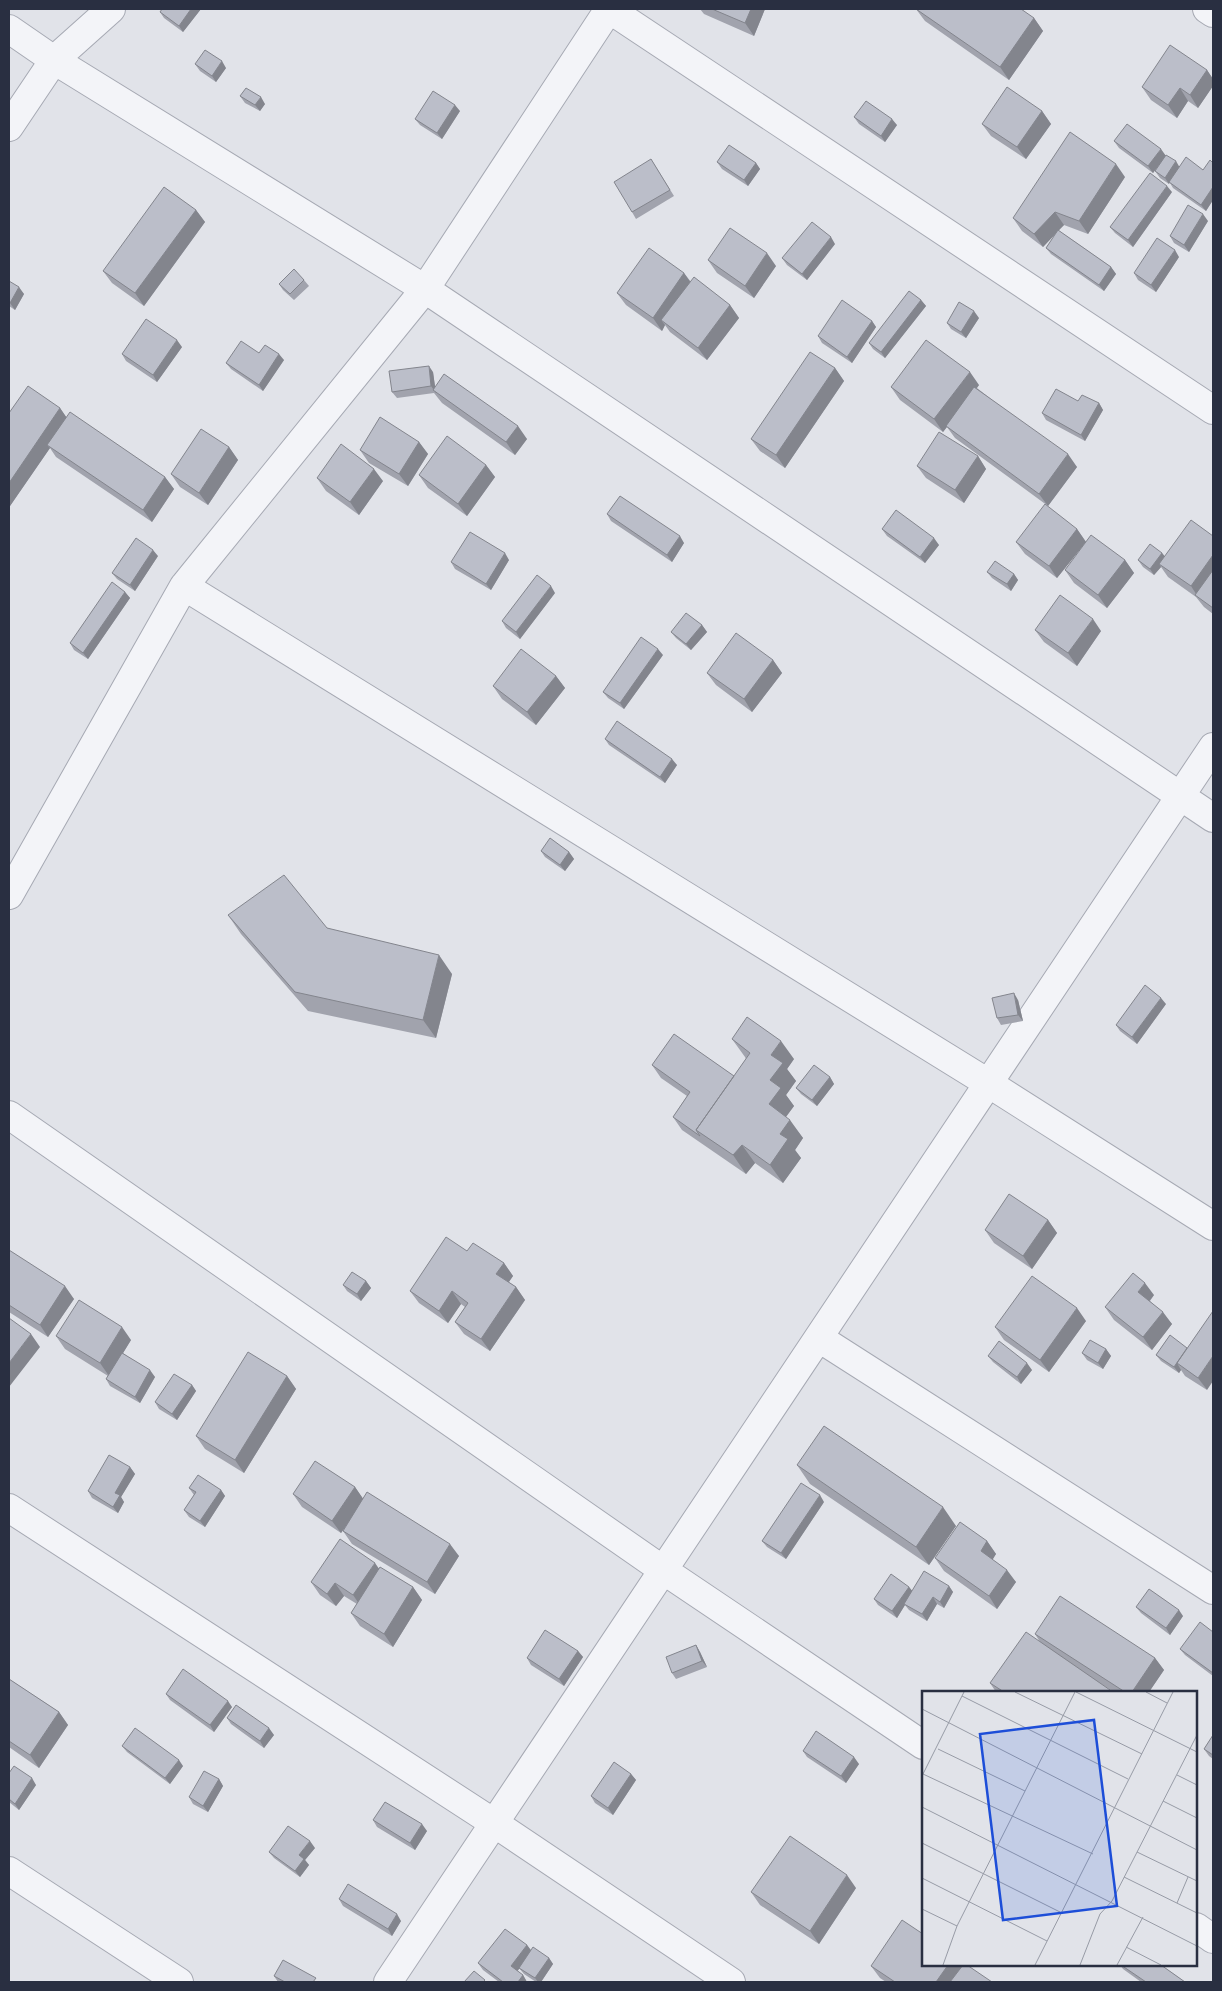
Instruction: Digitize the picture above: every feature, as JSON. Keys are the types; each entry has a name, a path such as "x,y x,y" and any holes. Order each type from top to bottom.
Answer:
{"street":[{"path":"9,127 54,60 111,9"},
{"path":"9,895 184,586 425,289 609,9 1213,410"},
{"path":"1207,9 1213,13"},
{"path":"9,29 54,60 425,289 1213,818"},
{"path":"184,586 988,1083 1213,1226"},
{"path":"388,1982 1213,747"},
{"path":"9,1115 663,1570 922,1744"},
{"path":"819,1338 1213,1590"},
{"path":"9,1508 494,1823 731,1982"},
{"path":"9,1871 178,1982"},
{"path":"1197,1928 1213,1939"}],"building":[{"path":"162,9 191,9 179,26 160,12"},
{"path":"712,9 751,9 745,23"},
{"path":"916,9 1021,9 1034,18 1000,67"},
{"path":"1170,45 1207,70 1190,95 1180,88 1168,105 1142,87"},
{"path":"205,50 222,61 212,76 195,64"},
{"path":"1007,87 1042,111 1017,147 982,124"},
{"path":"246,88 261,97 255,105 240,96"},
{"path":"433,91 455,105 437,133 415,119"},
{"path":"866,101 892,119 881,136 854,117"},
{"path":"1127,124 1161,149 1148,166 1114,141"},
{"path":"1070,132 1116,164 1079,221 1055,212 1034,234 1013,218"},
{"path":"729,145 756,163 744,180 717,162"},
{"path":"1166,155 1176,161 1165,178 1155,171"},
{"path":"1186,157 1203,170 1210,160 1213,163 1213,187 1201,205 1169,182"},
{"path":"651,159 670,190 632,212 614,182"},
{"path":"1150,173 1167,186 1128,240 1110,227"},
{"path":"164,187 196,210 135,293 103,271"},
{"path":"1188,205 1203,214 1184,245 1170,236"},
{"path":"812,222 831,237 802,274 782,258"},
{"path":"730,228 767,253 745,286 708,260"},
{"path":"1058,230 1111,267 1099,285 1046,248"},
{"path":"1157,238 1175,250 1151,285 1134,273"},
{"path":"649,248 684,273 653,318 617,293"},
{"path":"294,269 304,280 290,294 279,284"},
{"path":"694,277 730,305 698,348 661,320"},
{"path":"9,281 19,287 10,303 9,302"},
{"path":"909,291 921,300 881,352 869,343"},
{"path":"842,300 872,321 847,357 818,336"},
{"path":"959,302 974,311 961,332 947,323"},
{"path":"146,319 177,340 153,375 122,354"},
{"path":"926,340 970,372 934,419 891,387"},
{"path":"241,341 259,353 265,345 279,354 259,385 226,363"},
{"path":"810,352 835,368 776,455 751,439"},
{"path":"429,366 431,386 392,392 389,371"},
{"path":"444,374 518,426 506,442 433,390"},
{"path":"28,386 60,408 9,483 9,413"},
{"path":"974,387 1068,454 1039,494 946,426"},
{"path":"1056,389 1078,401 1082,395 1099,403 1081,435 1042,413"},
{"path":"70,412 165,477 143,510 47,445"},
{"path":"380,417 419,442 399,474 360,450"},
{"path":"201,429 229,447 199,493 171,474"},
{"path":"939,432 978,456 955,490 917,466"},
{"path":"447,436 486,465 458,504 419,475"},
{"path":"341,444 374,469 350,502 317,478"},
{"path":"620,496 680,536 667,555 607,514"},
{"path":"1045,504 1077,529 1049,566 1016,542"},
{"path":"896,510 934,538 920,557 882,529"},
{"path":"1191,520 1213,536 1213,555 1191,586 1159,564"},
{"path":"470,532 505,553 486,584 451,562"},
{"path":"1091,535 1125,560 1098,595 1065,570"},
{"path":"136,538 153,550 130,585 112,573"},
{"path":"1150,544 1162,553 1150,569 1138,560"},
{"path":"995,561 1014,574 1007,584 987,572"},
{"path":"1213,570 1213,608 1195,595"},
{"path":"537,575 551,586 516,632 502,621"},
{"path":"112,582 125,592 83,653 70,643"},
{"path":"1060,595 1093,619 1068,653 1035,630"},
{"path":"686,613 702,625 686,644 671,632"},
{"path":"736,633 773,660 744,699 707,673"},
{"path":"641,637 658,649 620,703 603,692"},
{"path":"521,649 556,676 527,712 493,686"},
{"path":"617,721 672,759 660,777 605,739"},
{"path":"550,838 569,852 560,865 541,851"},
{"path":"284,875 327,928 439,955 423,1020 295,992 228,915"},
{"path":"1145,985 1161,998 1132,1037 1116,1025"},
{"path":"1014,993 1018,1015 997,1018 992,998"},
{"path":"747,1017 781,1041 771,1055 783,1063 770,1080 781,1088 769,1104 790,1120 780,1134 788,1139 770,1165 742,1145 733,1155 696,1130 750,1053 732,1039"},
{"path":"674,1034 734,1076 696,1130 700,1136 673,1117 690,1092 652,1065"},
{"path":"814,1065 830,1077 812,1100 796,1088"},
{"path":"1009,1194 1048,1220 1023,1256 985,1230"},
{"path":"446,1237 467,1251 473,1243 504,1263 496,1274 516,1287 481,1339 455,1322 468,1303 452,1291 439,1311 410,1291"},
{"path":"9,1250 65,1286 40,1325 9,1305"},
{"path":"352,1272 366,1281 357,1294 343,1285"},
{"path":"1133,1273 1145,1283 1138,1292 1163,1312 1143,1337 1105,1307"},
{"path":"1032,1276 1077,1308 1040,1360 995,1327"},
{"path":"79,1300 122,1327 100,1363 56,1336"},
{"path":"1213,1311 1213,1356 1198,1378 1177,1363"},
{"path":"9,1318 31,1334 9,1363"},
{"path":"1170,1335 1187,1348 1174,1367 1156,1355"},
{"path":"1090,1340 1106,1349 1098,1363 1082,1353"},
{"path":"999,1341 1027,1363 1017,1377 988,1356"},
{"path":"248,1352 287,1376 235,1460 196,1436"},
{"path":"122,1353 150,1370 135,1397 106,1379"},
{"path":"174,1374 192,1385 172,1414 155,1402"},
{"path":"824,1426 943,1507 916,1547 797,1465"},
{"path":"109,1455 130,1467 115,1493 120,1495 113,1507 88,1491"},
{"path":"315,1461 355,1487 332,1521 293,1494"},
{"path":"198,1475 221,1490 200,1521 184,1510 196,1492 189,1488"},
{"path":"801,1483 820,1495 781,1553 762,1541"},
{"path":"367,1492 450,1544 427,1582 343,1531"},
{"path":"960,1522 987,1541 981,1551 1007,1570 989,1596 935,1558"},
{"path":"340,1539 375,1563 353,1595 335,1583 327,1594 311,1582"},
{"path":"380,1567 413,1587 384,1634 351,1613"},
{"path":"924,1571 949,1586 940,1602 933,1597 922,1614 904,1604"},
{"path":"891,1574 909,1587 892,1611 874,1599"},
{"path":"1149,1589 1179,1610 1166,1628 1136,1607"},
{"path":"1060,1596 1155,1658 1133,1691 1123,1691 1035,1634"},
{"path":"1200,1622 1213,1632 1213,1673 1180,1649"},
{"path":"545,1630 578,1651 559,1679 527,1658"},
{"path":"1026,1632 1112,1691 1002,1691 990,1683"},
{"path":"696,1645 702,1661 672,1673 666,1657"},
{"path":"183,1669 228,1701 210,1725 166,1694"},
{"path":"9,1679 59,1712 30,1755 9,1741"},
{"path":"236,1705 269,1728 260,1741 227,1718"},
{"path":"135,1728 179,1760 165,1778 122,1746"},
{"path":"816,1731 854,1757 841,1776 803,1751"},
{"path":"1213,1735 1213,1755 1204,1749"},
{"path":"614,1762 631,1774 608,1808 591,1796"},
{"path":"14,1766 32,1778 15,1804 9,1799 9,1773"},
{"path":"204,1771 219,1779 203,1806 189,1797"},
{"path":"385,1802 422,1824 410,1843 373,1820"},
{"path":"288,1826 310,1841 299,1855 304,1859 295,1871 269,1852"},
{"path":"790,1836 847,1875 810,1931 751,1892"},
{"path":"348,1884 397,1914 388,1929 339,1899"},
{"path":"902,1920 922,1933 922,1966 947,1966 936,1982 895,1982 871,1966"},
{"path":"505,1929 527,1945 511,1966 523,1975 518,1982 503,1982 478,1963"},
{"path":"533,1947 549,1958 535,1978 519,1968"},
{"path":"283,1960 316,1978 313,1982 285,1982 274,1976"},
{"path":"962,1966 968,1966 992,1982 950,1982"},
{"path":"1122,1966 1162,1966 1185,1982 1146,1982"},
{"path":"474,1971 485,1980 483,1982 464,1982"}]}
